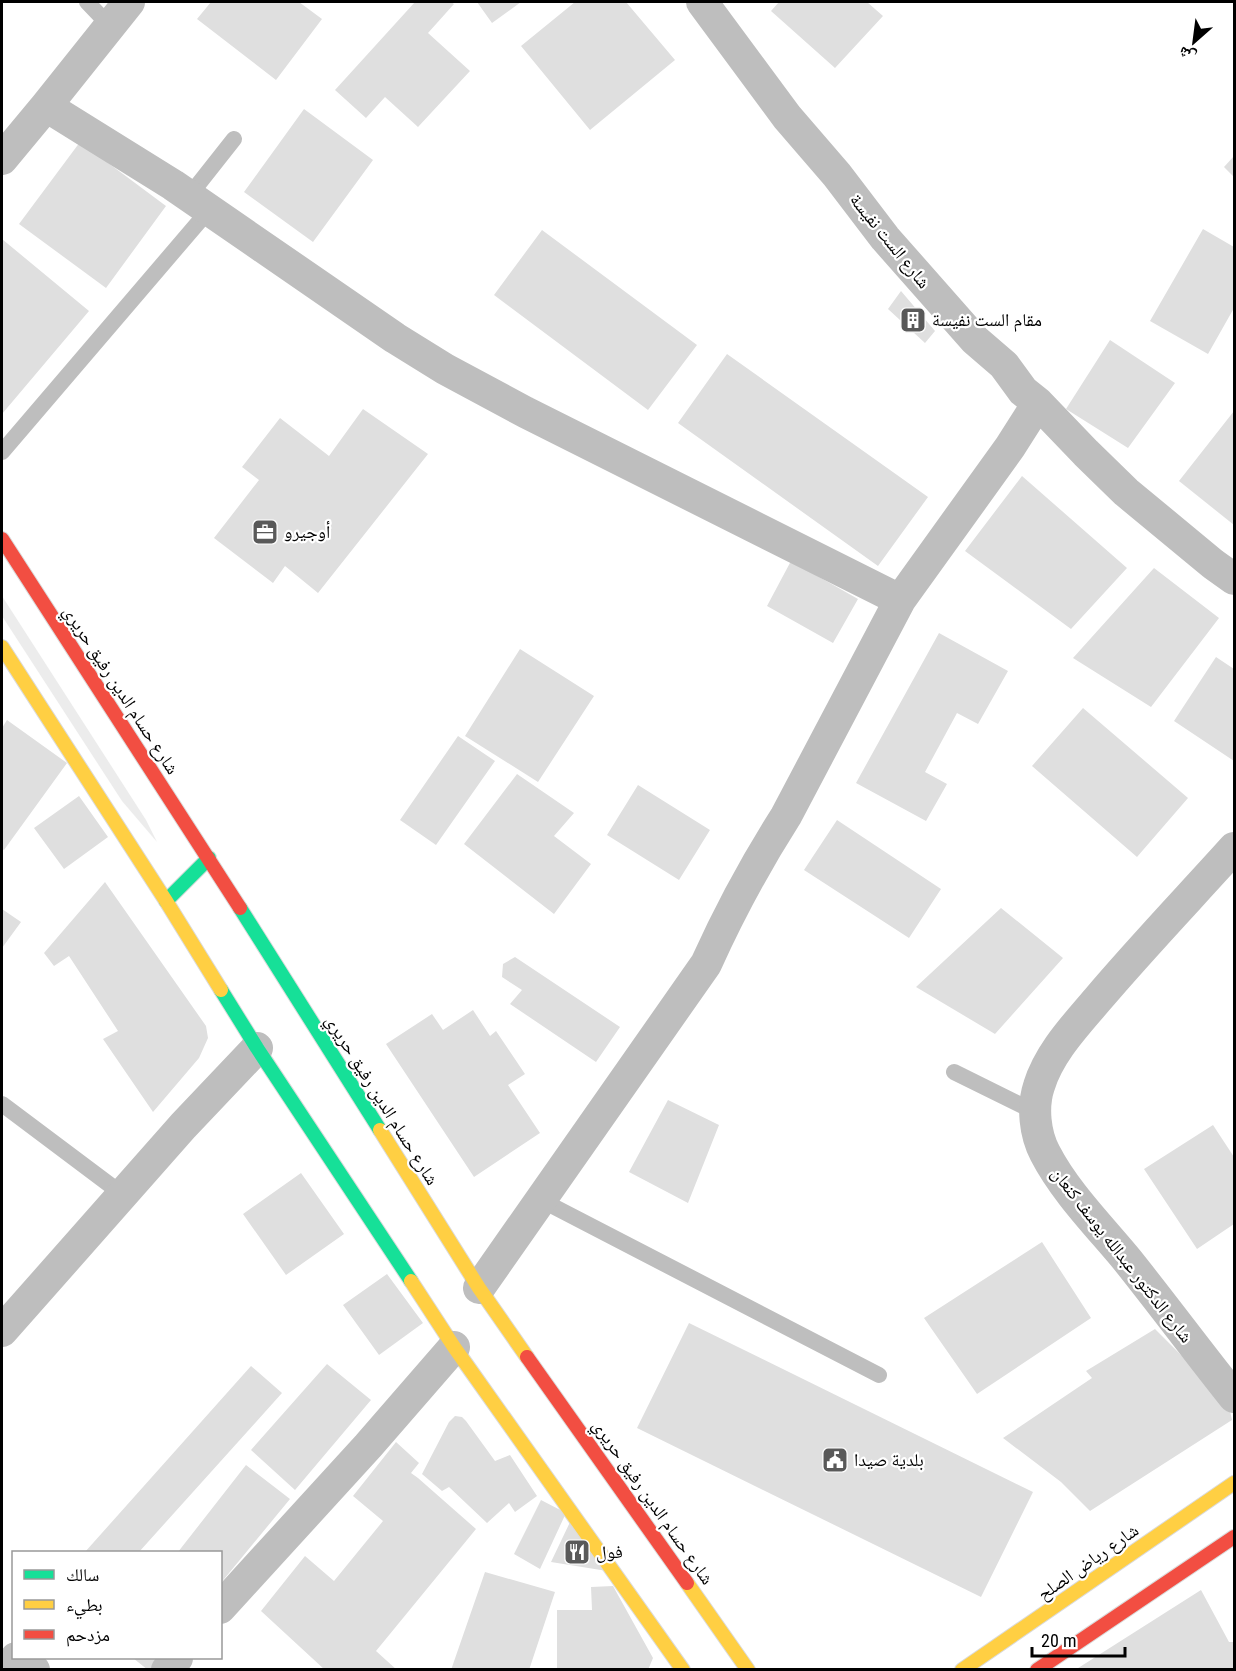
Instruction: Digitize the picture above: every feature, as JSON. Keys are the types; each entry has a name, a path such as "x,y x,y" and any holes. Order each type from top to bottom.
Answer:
{"main road":[{"name":"شارع حسام الدين رفيق حريري","path":"2,539 209,858 479,1288 748,1670"},
{"path":"2,647 166,901 257,1048 454,1347 683,1670"},
{"path":"166,901 209,858"},
{"name":"شارع رياض الصلح","path":"962,1670 1234,1483"},
{"path":"1037,1670 1234,1537"}],"street":[{"path":"2,159 129,2"},
{"name":"شارع الست نفيسة","path":"702,2 787,117 837,175 885,238 975,340 1004,365 1023,391 1038,403 1126,492 1234,579"},
{"path":"46,106 199,203 386,332 445,369 525,412 900,600"},
{"path":"479,1288 706,964 718,935 786,816 900,600 1010,447 1038,403"},
{"name":"شارع الدكتور عبدالله يوسف كنعان","path":"1234,848 1119,974 1071,1031 1051,1060 1038,1087 1035,1112 1044,1151 1057,1174 1234,1397"},
{"path":"2,1331 183,1126 257,1048"},
{"path":"222,1606 368,1446 454,1347"},
{"path":"18,1659 34,1670"}],"lane":[{"path":"87,2 109,25"},
{"path":"2,452 199,203 234,139"},
{"path":"954,1072 1035,1112"},
{"path":"2,1104 122,1194"},
{"path":"541,1200 879,1376"}],"shaded area":[{"path":"2,596 146,820 157,842 122,801 2,616"}],"building":[{"path":"211,2 299,2 322,19 276,80 197,19"},
{"path":"415,2 451,2 454,4 428,33 470,71 418,127 385,97 366,118 335,90"},
{"path":"477,2 521,2 492,23"},
{"path":"575,2 626,2 675,60 590,130 521,46"},
{"path":"779,2 867,2 883,16 835,68 771,11"},
{"path":"304,109 373,160 313,242 244,192"},
{"path":"80,142 166,206 106,288 19,224"},
{"path":"1234,156 1234,177 1224,167"},
{"path":"1203,229 1234,247 1234,308 1208,354 1150,321"},
{"path":"542,230 697,345 648,410 494,295"},
{"path":"2,239 89,311 2,414"},
{"name":"مقام الست نفيسة","path":"901,291 935,331 925,343 888,309"},
{"path":"1110,340 1175,383 1128,448 1066,409"},
{"path":"727,354 928,497 878,566 678,423"},
{"path":"363,409 428,454 318,593 285,566 273,583 214,538 259,480 242,467 280,418 329,456"},
{"path":"1234,411 1234,525 1179,481"},
{"path":"1022,476 1127,568 1071,629 965,551"},
{"path":"791,561 858,599 833,643 767,606"},
{"path":"1154,568 1219,618 1151,707 1073,658"},
{"path":"939,633 1008,671 978,724 957,713 925,772 947,784 926,821 856,783"},
{"path":"520,649 594,696 538,782 465,736"},
{"path":"1216,657 1234,669 1234,761 1174,721"},
{"path":"1083,708 1188,798 1137,857 1032,766"},
{"path":"7,720 67,763 4,850 2,849 2,728"},
{"path":"458,736 495,761 436,845 400,820"},
{"path":"517,774 574,813 554,836 591,864 554,914 464,844"},
{"path":"638,785 710,830 679,880 607,835"},
{"path":"79,796 108,837 64,869 34,828"},
{"path":"837,820 941,889 909,938 804,870"},
{"path":"105,882 206,1026 208,1038 199,1058 153,1112 103,1039 118,1031 69,956 54,966 44,953"},
{"path":"1001,908 1063,958 995,1034 916,987"},
{"path":"2,909 21,922 2,948"},
{"path":"515,957 620,1027 596,1062 510,1004 522,990 502,977 503,964"},
{"path":"473,1010 490,1036 496,1031 525,1074 508,1085 540,1133 474,1177 386,1044 432,1014 443,1030"},
{"path":"668,1100 719,1125 688,1203 629,1172"},
{"path":"1213,1125 1234,1157 1234,1224 1197,1249 1144,1169"},
{"path":"301,1173 344,1234 286,1275 243,1214"},
{"path":"1042,1242 1091,1318 977,1394 924,1318"},
{"path":"387,1274 423,1323 379,1355 343,1305"},
{"name":"بلدية صيدا","path":"689,1323 1033,1492 981,1597 637,1428"},
{"path":"1155,1329 1228,1402 1232,1420 1090,1511 1061,1482 1003,1438 1092,1378 1086,1371"},
{"path":"327,1364 371,1400 295,1490 251,1450"},
{"path":"251,1366 282,1393 140,1551 86,1551"},
{"path":"455,1416 462,1417 466,1421 495,1461 510,1455 537,1496 515,1512 509,1503 487,1523 449,1487 442,1491 422,1474 449,1422"},
{"path":"396,1442 419,1463 411,1473 476,1529 376,1651 397,1670 325,1670 261,1611 305,1556 334,1581 383,1521 353,1496"},
{"path":"246,1465 290,1499 222,1582 222,1551 179,1551"},
{"path":"541,1500 566,1513 540,1569 514,1554"},
{"path":"571,1520 607,1571 551,1562"},
{"path":"485,1572 555,1592 529,1670 451,1670"},
{"path":"613,1586 653,1658 648,1670 557,1670 557,1610 592,1610 591,1587"},
{"path":"1201,1590 1229,1642 1234,1642 1234,1670 1075,1670"},
{"path":"134,1659 160,1659 151,1670"}],"traffic: fast":[{"path":"166,901 209,858"},
{"path":"240,908 380,1130"},
{"path":"221,990 411,1281"}],"traffic: slow":[{"path":"2,647 221,990"},
{"path":"380,1130 479,1288 527,1357"},
{"path":"411,1281 454,1347 683,1670"},
{"path":"962,1670 1234,1483"},
{"path":"687,1583 748,1670"}],"traffic: jam":[{"path":"2,539 240,908"},
{"path":"527,1357 687,1583"},
{"path":"1037,1670 1234,1537"}],"place":[{"name":"مقام الست نفيسة","path":"913,320"},
{"name":"أوجيرو","path":"265,532"},
{"name":"بلدية صيدا","path":"835,1460"},
{"name":"فول","path":"577,1552"}]}
